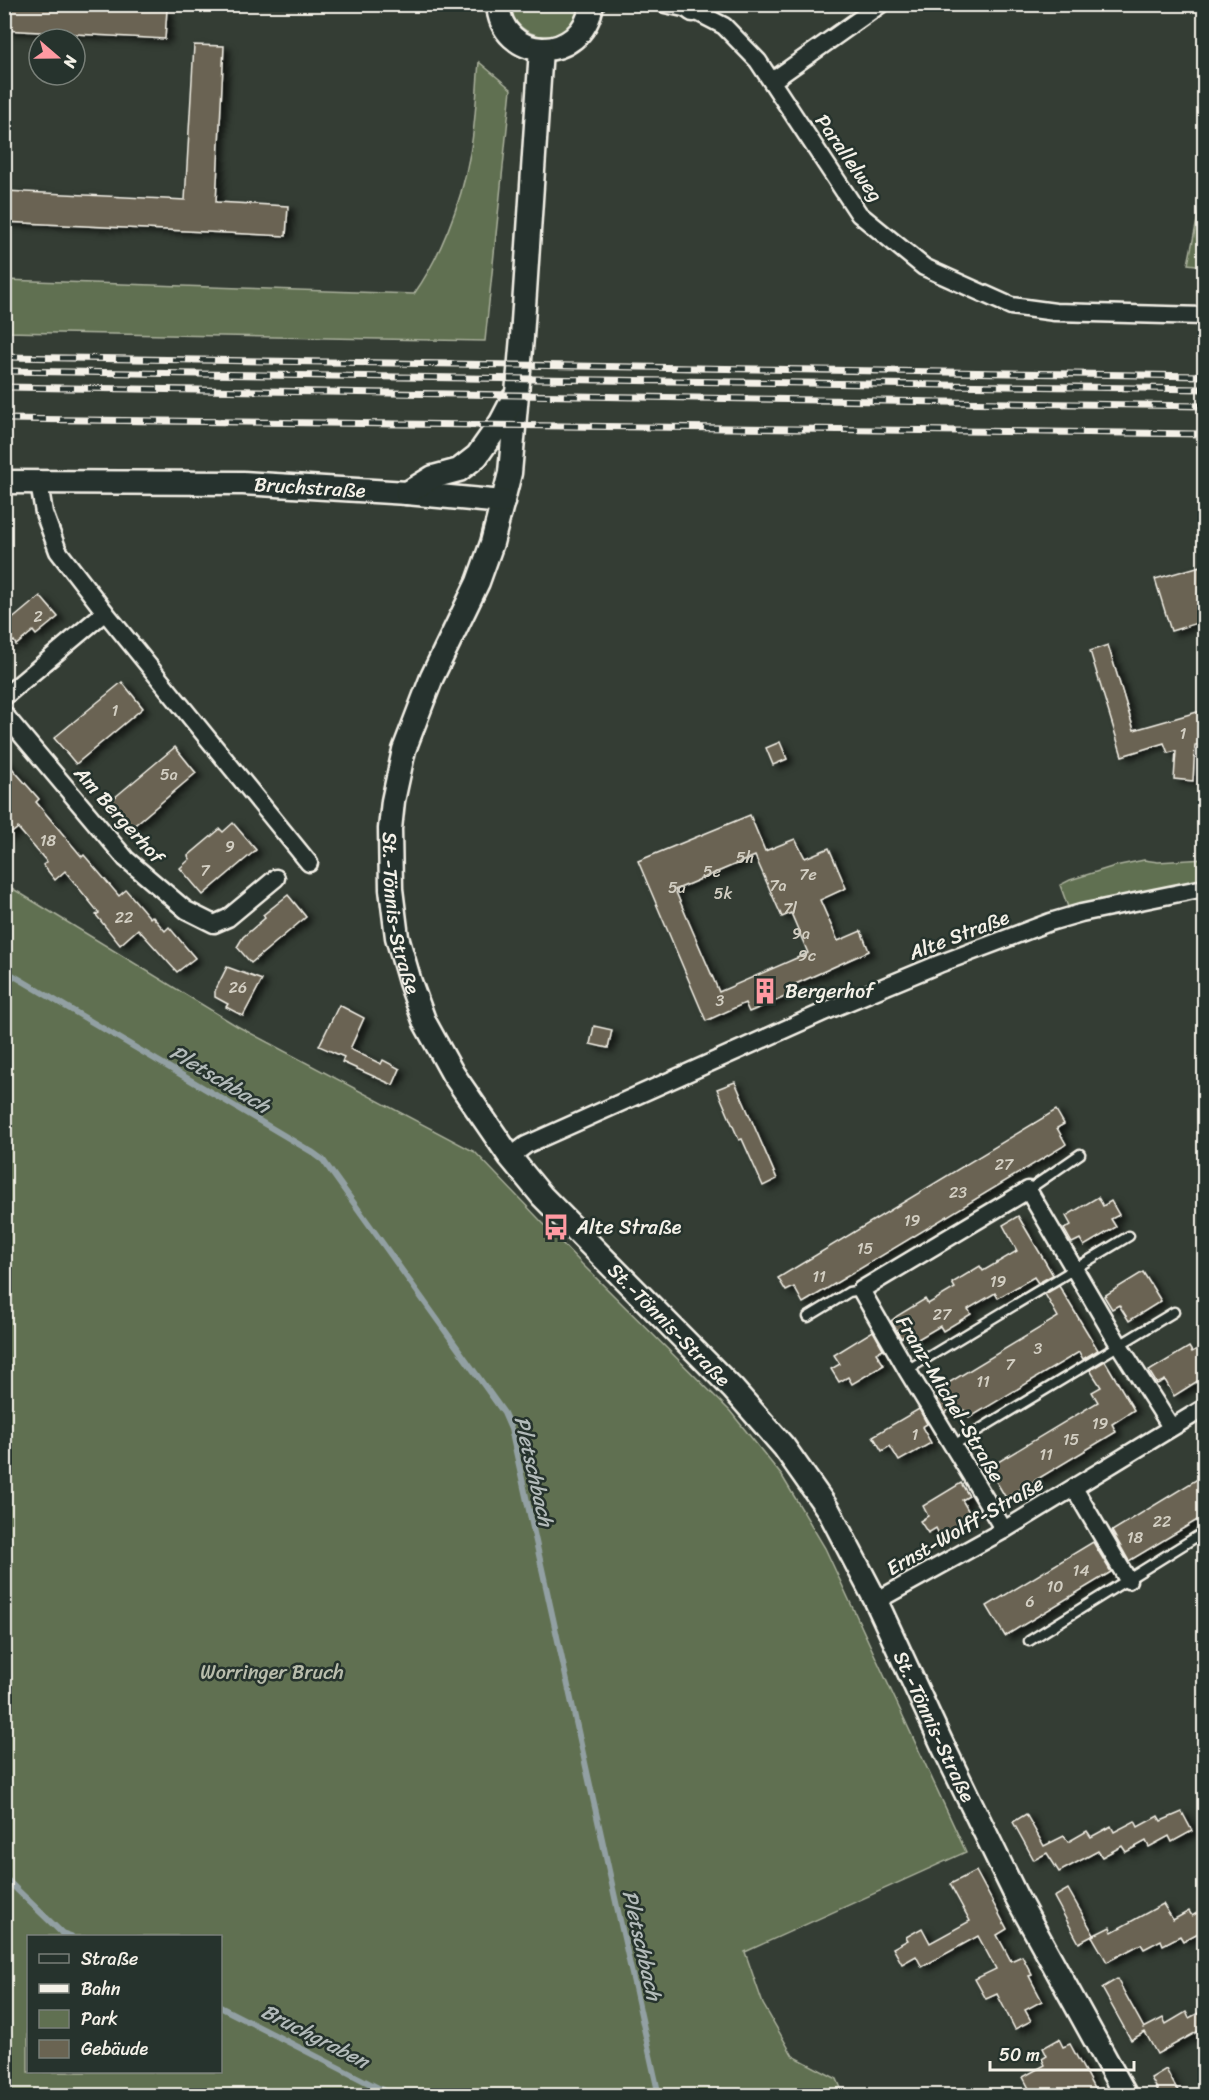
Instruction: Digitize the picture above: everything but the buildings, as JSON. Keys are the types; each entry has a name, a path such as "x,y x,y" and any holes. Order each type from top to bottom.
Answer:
{"main road":[{"path":"498,4 502,23 512,37 526,46 541,49 557,48 571,42 582,31 590,17 592,4"},
{"path":"503,502 510,472 518,390 541,49"},
{"path":"407,493 433,477 459,470 477,456 501,422 518,390"},
{"name":"Bruchstraße","path":"4,482 243,483 407,493 503,502"},
{"name":"St.-Tönnis-Straße","path":"503,502 478,582 432,677 404,750 393,801 390,856 391,889 397,937 425,1023 453,1074 510,1157 542,1196 733,1389 784,1447 829,1511 876,1601 1016,1896 1126,2096"}],"street":[{"name":"Parallelweg","path":"665,4 689,7 724,26 759,61 859,214 924,267 1011,306 1055,312 1204,316"},
{"path":"772,81 881,4"},
{"path":"39,483 44,513 58,551 309,863"},
{"path":"4,697 105,612"},
{"name":"Am Bergerhof","path":"4,714 126,859 186,910 213,924 228,918 276,878"},
{"name":"Alte Straße","path":"510,1157 526,1145 826,1011 939,964 1060,919 1204,888"},
{"path":"861,1290 1028,1190 1171,1427"},
{"name":"Franz-Michel-Straße","path":"861,1290 1004,1530"},
{"name":"Ernst-Wolff-Straße","path":"876,1601 1004,1530 1204,1408"},
{"name":"Ernst-Wolff-Straße","path":"1074,1488 1128,1580"}],"lane":[{"path":"1028,1190 1080,1154"},
{"path":"907,1370 1129,1236"},
{"path":"808,1317 849,1292 861,1290"},
{"path":"952,1446 1174,1312"},
{"path":"1029,1641 1204,1532"}],"green space":[{"path":"509,5 581,5 570,27 558,34 540,36 523,29 512,14"},
{"path":"479,62 511,89 485,341 5,332 5,280 414,294 441,247 461,193 473,134"},
{"path":"1204,187 1204,266 1188,264"},
{"path":"1204,859 1204,882 1073,909 1068,907 1060,885 1115,866 1144,860 1158,862"},
{"name":"Worringer Bruch","path":"5,884 237,1026 475,1152 582,1264 730,1411 782,1476 825,1548 966,1852 745,1952 763,2004 793,2056 837,2079 844,2095 5,2095"}],"waterway":[{"name":"Pletschbach","path":"4,970 323,1160 504,1413 511,1429 659,2096"},
{"name":"Bruchgraben","path":"4,1877 62,1933 68,1935"},
{"name":"Bruchgraben","path":"222,2008 394,2096"}],"railway":[{"path":"4,357 1204,376"},
{"path":"4,371 1204,389"},
{"path":"4,387 1204,406"},
{"path":"4,419 1204,434"}],"place":[{"name":"Bergerhof","path":"765,991"},
{"name":"Alte Straße","path":"556,1227"}]}
